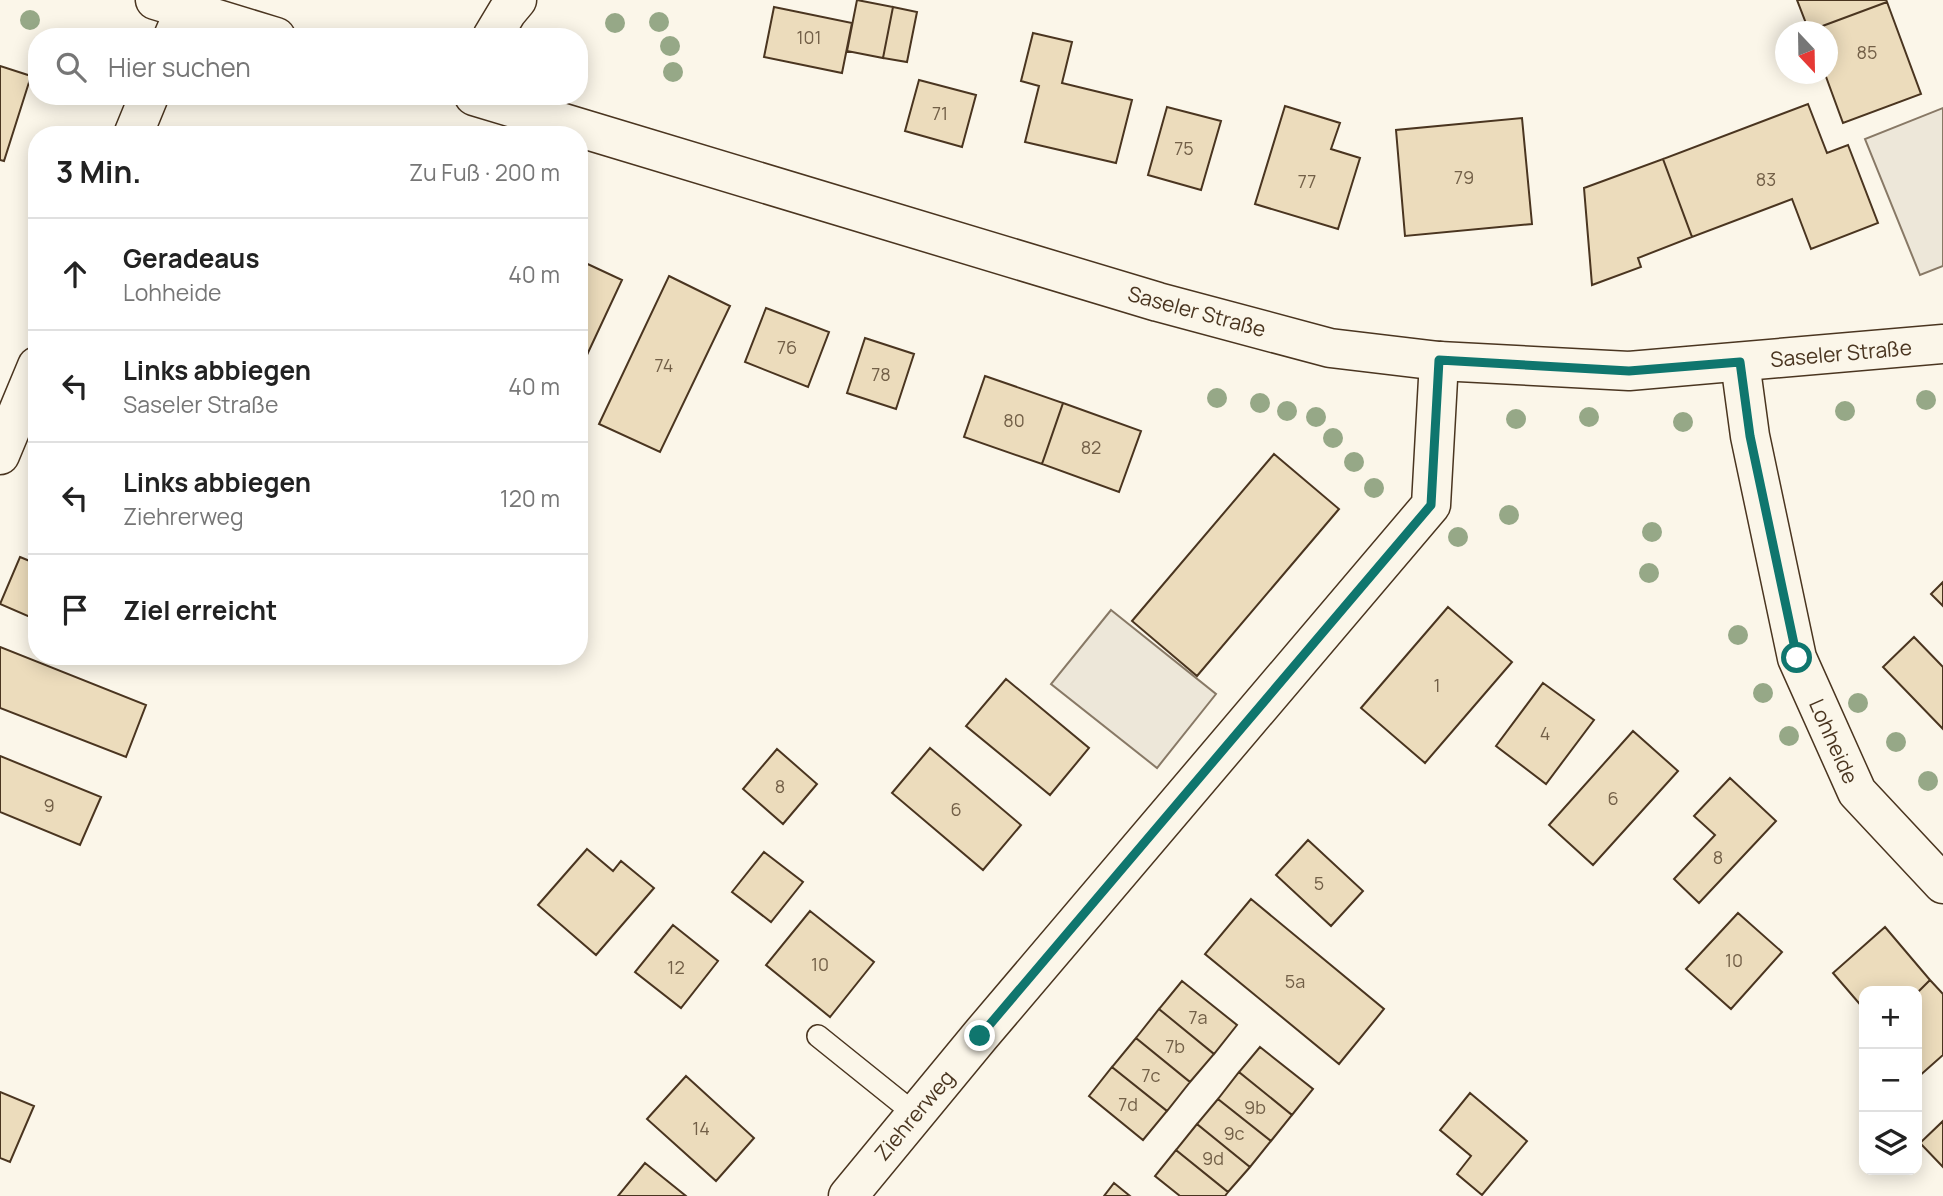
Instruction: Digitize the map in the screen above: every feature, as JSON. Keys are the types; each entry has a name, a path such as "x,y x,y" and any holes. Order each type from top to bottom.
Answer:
{"street":[{"path":"497,28 517,0"},
{"path":"171,15 233,28"},
{"path":"137,126 145,105"},
{"name":"Saseler Straße","path":"504,105 574,126"},
{"name":"Saseler Straße","path":"588,130 1158,302 1330,348 1439,360 1629,371 1943,344"},
{"name":"Ziehrerweg","path":"848,1196 1431,505 1439,360"},
{"name":"Lohheide","path":"1740,362 1750,436 1797,658 1857,793 1943,884"},
{"path":"0,455 28,388"}],"lane":[{"path":"818,1036 915,1114"}],"shaded area":[{"path":"1943,108 1943,266 1920,275 1865,139"},
{"path":"1111,610 1216,694 1157,768 1051,684"}],"building":[{"path":"857,0 893,7 883,58 847,51"},
{"path":"1797,0 1887,2 1836,21 1805,21"},
{"path":"1887,2 1921,94 1843,123 1829,84 1838,84 1838,21 1836,21"},
{"path":"774,7 852,23 842,73 764,57"},
{"path":"893,7 917,12 907,62 883,58"},
{"path":"1033,33 1072,42 1062,83 1132,100 1116,163 1025,142 1039,86 1021,81"},
{"path":"0,66 28,75 28,85 4,161 0,160"},
{"path":"919,80 976,95 962,147 905,131"},
{"path":"1808,104 1827,153 1848,145 1878,223 1811,249 1792,199 1692,237 1663,159"},
{"path":"1285,106 1340,123 1331,149 1360,158 1338,229 1255,204"},
{"path":"1167,107 1221,121 1201,190 1148,175"},
{"path":"1522,118 1532,224 1405,236 1396,130"},
{"path":"1663,159 1692,237 1638,258 1641,267 1592,285 1584,188"},
{"path":"588,264 622,280 588,353"},
{"path":"669,276 730,306 660,452 599,424"},
{"path":"766,308 829,332 808,387 745,362"},
{"path":"865,338 914,354 896,409 847,393"},
{"path":"985,376 1063,403 1042,464 964,437"},
{"path":"1063,403 1141,431 1119,492 1042,464"},
{"path":"1274,454 1339,509 1197,676 1132,621"},
{"path":"20,557 28,560 28,616 0,604"},
{"path":"1943,582 1943,606 1931,594"},
{"path":"1448,607 1512,662 1425,763 1361,708"},
{"path":"1914,637 1943,667 1943,729 1883,667"},
{"path":"0,647 28,658 28,665 45,665 146,705 126,757 0,708"},
{"path":"1006,679 1089,748 1050,795 966,726"},
{"path":"1543,683 1594,720 1546,784 1496,746"},
{"path":"1633,731 1678,771 1593,865 1549,825"},
{"path":"930,748 1021,825 983,870 892,793"},
{"path":"777,749 817,784 783,824 743,789"},
{"path":"0,756 101,797 80,845 0,812"},
{"path":"1730,778 1776,821 1699,903 1674,879 1715,835 1694,816"},
{"path":"1308,840 1363,891 1331,926 1276,875"},
{"path":"587,849 613,871 621,861 654,888 596,955 538,905"},
{"path":"764,852 803,882 771,922 732,892"},
{"path":"1251,899 1384,1009 1339,1064 1205,954"},
{"path":"810,911 874,962 830,1017 766,965"},
{"path":"1738,913 1782,952 1731,1009 1686,969"},
{"path":"673,925 718,961 681,1008 635,972"},
{"path":"1885,927 1930,980 1922,988 1859,986 1859,1003 1833,973"},
{"path":"1930,980 1943,994 1943,1055 1922,1074 1922,1049 1922,988"},
{"path":"1182,981 1237,1025 1214,1054 1159,1009"},
{"path":"1159,1009 1214,1054 1190,1082 1136,1038"},
{"path":"1136,1038 1190,1082 1167,1111 1112,1067"},
{"path":"1260,1047 1313,1089 1292,1115 1239,1072"},
{"path":"1112,1067 1167,1111 1143,1140 1089,1096"},
{"path":"1239,1072 1292,1115 1271,1141 1218,1099"},
{"path":"686,1076 754,1138 716,1181 647,1119"},
{"path":"0,1092 34,1106 10,1162 0,1158"},
{"path":"1470,1093 1527,1141 1482,1195 1457,1174 1471,1156 1440,1130"},
{"path":"1218,1099 1271,1141 1250,1167 1197,1124"},
{"path":"1943,1121 1943,1167 1922,1145 1922,1141"},
{"path":"1197,1124 1250,1167 1228,1192 1176,1150"},
{"path":"1176,1150 1228,1192 1225,1196 1180,1196 1155,1176"},
{"path":"645,1163 686,1196 618,1196"},
{"path":"1114,1183 1130,1196 1104,1196"}],"route":[{"path":"980,1036 1431,505 1439,360 1629,371 1740,362 1750,436 1797,658"}]}
